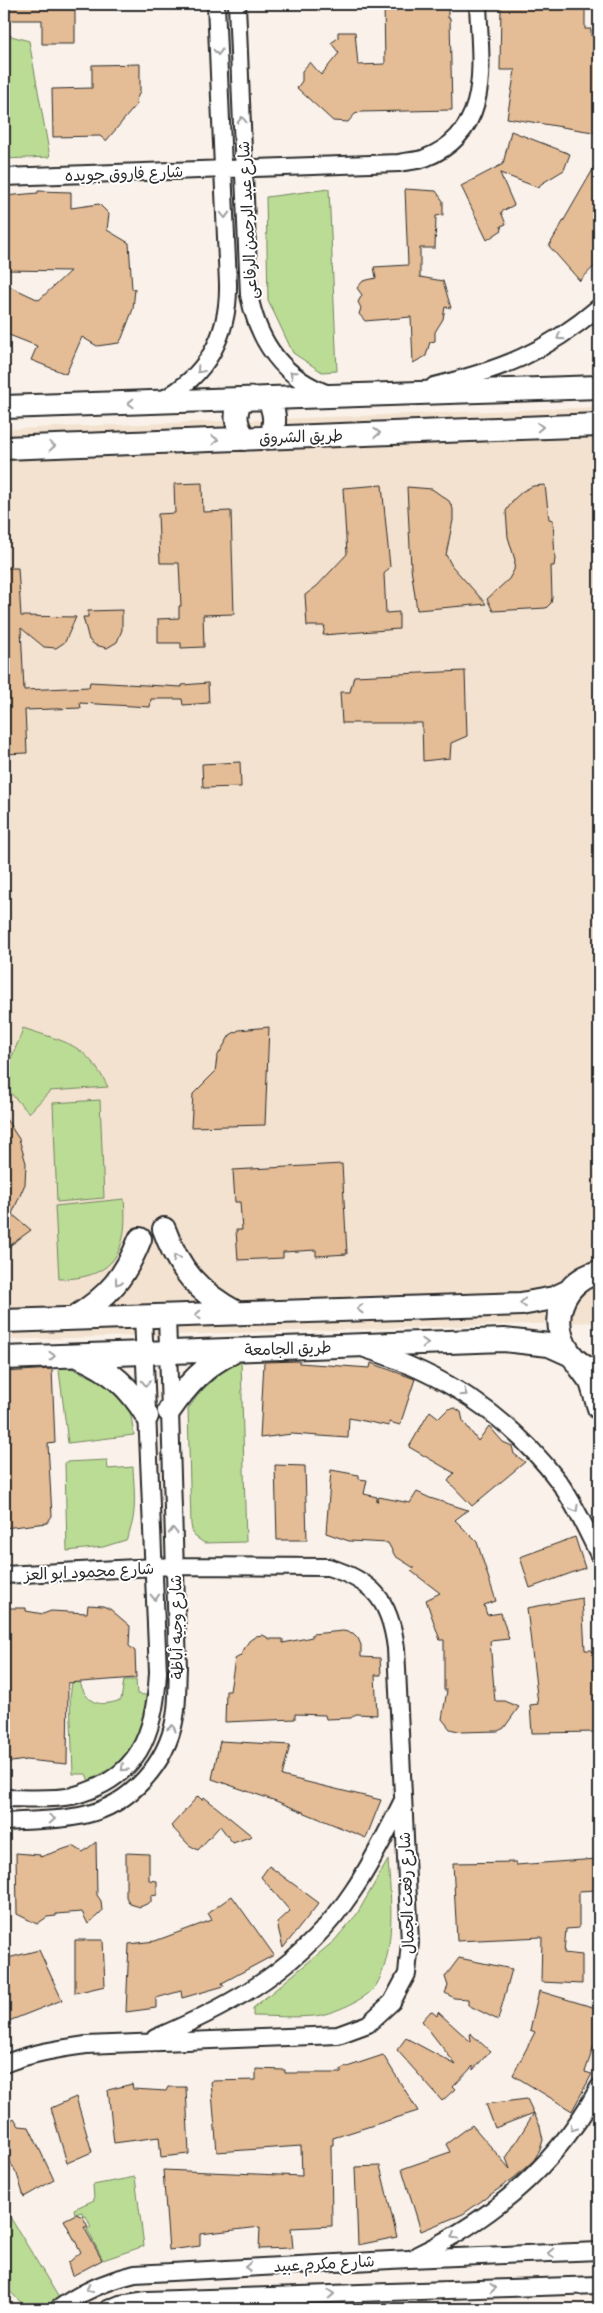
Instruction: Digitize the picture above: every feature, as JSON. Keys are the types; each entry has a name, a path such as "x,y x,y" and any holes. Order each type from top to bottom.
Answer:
{"street":[{"name":"شارع عبد الرحمن الرفاعى","path":"160,402 177,392 204,366 215,350 222,332 228,294 216,4"},
{"name":"شارع عبد الرحمن الرفاعى","path":"237,4 249,295 253,315 260,334 271,351 289,371 316,390 336,396"},
{"name":"شارع فاروق جويده","path":"4,178 399,163 424,158 448,146 466,128 477,104 481,79 478,4"},
{"path":"406,393 486,373 519,360 551,343 599,307"},
{"path":"4,407 599,386"},
{"path":"268,398 274,410 275,424 271,438"},
{"path":"241,399 235,412 237,427 245,439"},
{"name":"طريق الشروق","path":"4,448 599,425"},
{"path":"164,1229 172,1251 184,1270 211,1298 237,1313"},
{"path":"73,1318 96,1304 116,1286 130,1264 140,1239"},
{"path":"4,1322 73,1318 521,1304 554,1298 569,1291 585,1278 599,1272"},
{"path":"569,1291 562,1306 559,1322 562,1339 573,1358 591,1382 599,1408"},
{"name":"شارع وجيه أباظة","path":"4,1798 71,1796 103,1784 117,1775 140,1750 154,1718 158,1672 143,1316"},
{"name":"شارع وجيه أباظة","path":"4,1822 62,1818 97,1811 122,1799 138,1787 162,1755 175,1717 178,1668 167,1316"},
{"name":"طريق الجامعة","path":"4,1358 504,1340 549,1345 599,1373"},
{"path":"356,1346 411,1365 448,1383 490,1411 528,1444 560,1483 599,1555"},
{"path":"169,1411 192,1380 206,1367 238,1349"},
{"path":"77,1355 99,1364 118,1378 135,1396 147,1416"},
{"name":"شارع محمود ابو العز","path":"4,1575 174,1566"},
{"name":"شارع رفعت الجمال","path":"4,2064 20,2057 53,2049 145,2042 338,2035 368,2024 392,2002 407,1974 410,1942 396,1648 394,1625 384,1604 369,1586 350,1574 328,1567 174,1566"},
{"path":"145,2042 193,2022 239,1998 288,1962 320,1933 352,1892 402,1802"},
{"path":"409,2259 445,2241 480,2220 512,2196 541,2168 567,2138 599,2087"},
{"name":"شارع مكرم عبيد","path":"58,2309 78,2294 106,2281 135,2274 599,2251"},
{"name":"شارع مكرم عبيد","path":"108,2309 120,2304 147,2300 599,2285"}],"shaded area":[{"path":"599,407 599,1322 4,1340 4,429"}],"green space":[{"path":"4,34 29,41 50,157 4,159"},
{"path":"329,189 337,371 322,372 293,353 268,300 266,197"},
{"path":"23,1028 73,1046 91,1061 100,1072 108,1087 50,1091 29,1113 4,1086 6,1071"},
{"path":"100,1100 104,1198 57,1202 53,1103"},
{"path":"124,1199 124,1233 114,1258 105,1267 93,1274 78,1278 59,1279 55,1206"},
{"path":"241,1361 246,1542 204,1543 193,1535 191,1525 188,1409 200,1392 223,1371"},
{"path":"58,1362 113,1387 130,1409 134,1435 68,1443"},
{"path":"107,1460 108,1469 133,1467 134,1513 130,1531 126,1540 103,1547 67,1551 65,1462"},
{"path":"73,1676 78,1676 84,1692 92,1701 97,1703 112,1703 121,1700 124,1680 136,1680 137,1694 153,1696 149,1720 127,1760 105,1775 89,1781 86,1774 73,1774 70,1697"},
{"path":"388,1860 391,1907 390,1939 383,1970 373,1990 348,2005 321,2015 299,2017 253,2016 253,2008 334,1941 357,1914"},
{"path":"135,2177 144,2246 103,2260 87,2229 91,2227 86,2216 83,2217 82,2212 75,2214 74,2209 94,2200 93,2185"},
{"path":"4,2207 59,2298 44,2309 28,2309 4,2286"}],"building":[{"path":"4,4 75,4 75,44 42,44 42,20 4,20"},
{"path":"384,4 448,4 452,110 361,112 355,114 348,122 333,121 297,88 302,81 302,71 310,62 321,75 339,53 331,43 338,38 338,32 355,32 358,65 385,64"},
{"path":"501,4 585,4 585,29 591,29 591,36 599,35 599,133 507,118 515,70 500,70"},
{"path":"140,64 140,92 136,100 137,104 106,141 100,136 53,137 52,89 92,88 92,65"},
{"path":"511,131 570,154 564,170 541,184 539,188 500,173 514,205 501,212 506,224 501,226 502,230 487,240 461,186 503,164"},
{"path":"599,159 599,261 580,281 549,246"},
{"path":"405,189 436,191 443,201 443,215 436,216 435,248 420,248 420,277 443,281 451,308 445,307 443,319 435,332 435,341 430,342 426,356 413,363 411,317 365,321 359,314 361,308 358,302 362,295 357,288 363,281 376,278 374,267 408,265"},
{"path":"38,191 71,192 71,208 99,204 109,214 107,230 129,243 132,289 135,289 133,309 122,338 119,343 97,346 82,337 66,374 31,360 37,346 4,333 4,299 9,286 39,300 70,271 4,270 4,196 38,193"},
{"path":"202,483 203,512 231,511 234,614 203,615 204,647 181,648 181,643 158,643 158,619 179,618 179,606 181,606 179,563 160,563 158,514 175,513 174,484"},
{"path":"382,485 390,567 384,574 386,613 399,612 399,629 323,635 325,626 307,626 305,595 317,586 347,554 343,488"},
{"path":"545,485 549,519 553,520 555,559 554,566 551,566 551,603 546,608 493,611 487,599 509,579 514,570 515,560 508,537 506,511 514,499 523,491 533,486"},
{"path":"407,487 432,489 449,501 453,509 453,520 446,555 452,566 486,604 417,610 411,568"},
{"path":"4,568 18,568 21,616 76,617 65,642 56,648 44,647 21,628 24,690 89,687 90,682 182,687 182,685 208,683 209,703 183,705 182,699 151,699 150,707 80,703 81,708 25,710 27,753 4,754"},
{"path":"122,610 122,630 117,642 107,648 95,645 89,640 83,617 88,617 88,611"},
{"path":"465,671 467,736 451,743 450,758 423,761 422,723 342,723 340,692 350,692 354,676"},
{"path":"240,762 241,787 203,788 202,764"},
{"path":"269,1027 265,1125 191,1127 193,1094 215,1072 217,1057 230,1035 239,1030"},
{"path":"4,1116 19,1139 26,1163 25,1184 12,1214 31,1230 4,1250"},
{"path":"342,1164 347,1254 316,1256 316,1250 283,1252 283,1258 238,1260 236,1230 242,1230 240,1202 235,1202 233,1170"},
{"path":"299,1361 299,1363 370,1368 371,1363 415,1379 400,1425 389,1422 389,1426 349,1418 348,1438 292,1434 260,1438 264,1362"},
{"path":"52,1369 55,1443 48,1444 52,1516 47,1523 4,1528 4,1372"},
{"path":"455,1408 461,1412 463,1421 478,1441 489,1426 503,1442 512,1446 514,1454 525,1462 472,1506 448,1481 454,1473 409,1447 430,1411 439,1418 448,1409"},
{"path":"275,1465 305,1466 307,1540 277,1540"},
{"path":"331,1470 359,1475 359,1479 367,1480 364,1494 377,1497 377,1502 379,1497 410,1503 417,1492 468,1510 455,1520 477,1542 496,1601 484,1605 487,1615 501,1613 509,1639 490,1641 495,1701 505,1701 519,1707 504,1728 498,1731 462,1732 450,1729 442,1719 447,1690 444,1690 444,1640 440,1640 426,1600 440,1593 411,1571 414,1568 395,1556 388,1543 349,1541 326,1533"},
{"path":"575,1537 585,1568 530,1588 520,1557"},
{"path":"582,1598 585,1650 597,1650 598,1732 532,1733 530,1705 538,1704 527,1608"},
{"path":"88,1605 103,1606 110,1609 130,1626 129,1646 135,1651 136,1678 68,1683 67,1764 26,1760 4,1763 4,1608 26,1608 26,1611 43,1614 51,1611 87,1613"},
{"path":"343,1631 353,1633 358,1638 361,1645 361,1657 380,1658 381,1675 375,1675 377,1715 356,1714 351,1718 326,1719 325,1715 295,1714 295,1719 225,1722 226,1691 230,1691 235,1659 240,1656 249,1641 256,1636 263,1635 270,1639 283,1639 283,1643 312,1637 312,1634"},
{"path":"220,1741 290,1745 282,1776 381,1800 366,1838 276,1801 212,1779"},
{"path":"198,1796 202,1800 204,1797 252,1836 233,1843 220,1826 198,1850 189,1845 171,1826"},
{"path":"96,1842 97,1895 101,1901 102,1911 97,1916 88,1924 82,1912 56,1914 56,1916 47,1917 37,1924 17,1914 16,1853 40,1855 40,1857 73,1846 83,1852"},
{"path":"126,1853 149,1854 149,1880 157,1881 157,1895 151,1896 151,1902 140,1907 130,1904 126,1897"},
{"path":"597,1859 597,1890 579,1891 579,1928 566,1929 564,1953 582,1955 582,1984 541,1982 542,1937 457,1941 453,1863 516,1862 516,1865"},
{"path":"269,1866 319,1903 283,1948 277,1923 290,1911 261,1877"},
{"path":"232,1896 274,1955 222,1983 224,1986 182,1998 181,1991 156,1998 156,2008 126,2012 129,1944 155,1941 212,1920 208,1913"},
{"path":"75,1940 103,1940 105,1986 75,1993"},
{"path":"39,1950 62,2000 4,2023 4,1959"},
{"path":"459,1958 512,1969 498,2020 468,2005 468,1999 454,1998 445,1993 448,1986 445,1977"},
{"path":"539,1991 599,2009 599,2031 585,2072 592,2074 572,2111 513,2075 535,2032 530,2030"},
{"path":"431,2011 437,2016 438,2012 471,2042 470,2033 490,2051 473,2070 473,2066 453,2087 455,2089 442,2101 397,2050 406,2038 456,2065 422,2021"},
{"path":"383,2055 418,2111 333,2138 333,2145 331,2145 332,2226 291,2228 293,2248 259,2249 260,2227 200,2234 200,2246 169,2250 163,2170 302,2176 301,2146 217,2152 211,2081 256,2080 256,2069 285,2070 285,2073 341,2073 341,2069"},
{"path":"132,2084 133,2089 166,2091 168,2087 186,2087 189,2154 161,2157 159,2137 114,2143 108,2090"},
{"path":"76,2097 92,2152 67,2163 51,2108"},
{"path":"527,2099 534,2113 495,2128 486,2104"},
{"path":"534,2113 540,2126 543,2140 534,2160 514,2178 463,2214 421,2231 402,2169 450,2152 446,2144 472,2125 510,2169 506,2158"},
{"path":"14,2118 19,2126 29,2127 54,2180 24,2197 17,2174 4,2151 4,2125"},
{"path":"380,2166 397,2237 358,2245 355,2167"},
{"path":"76,2214 83,2217 88,2227 84,2227 102,2260 72,2276 68,2263 81,2252 64,2220"}]}
